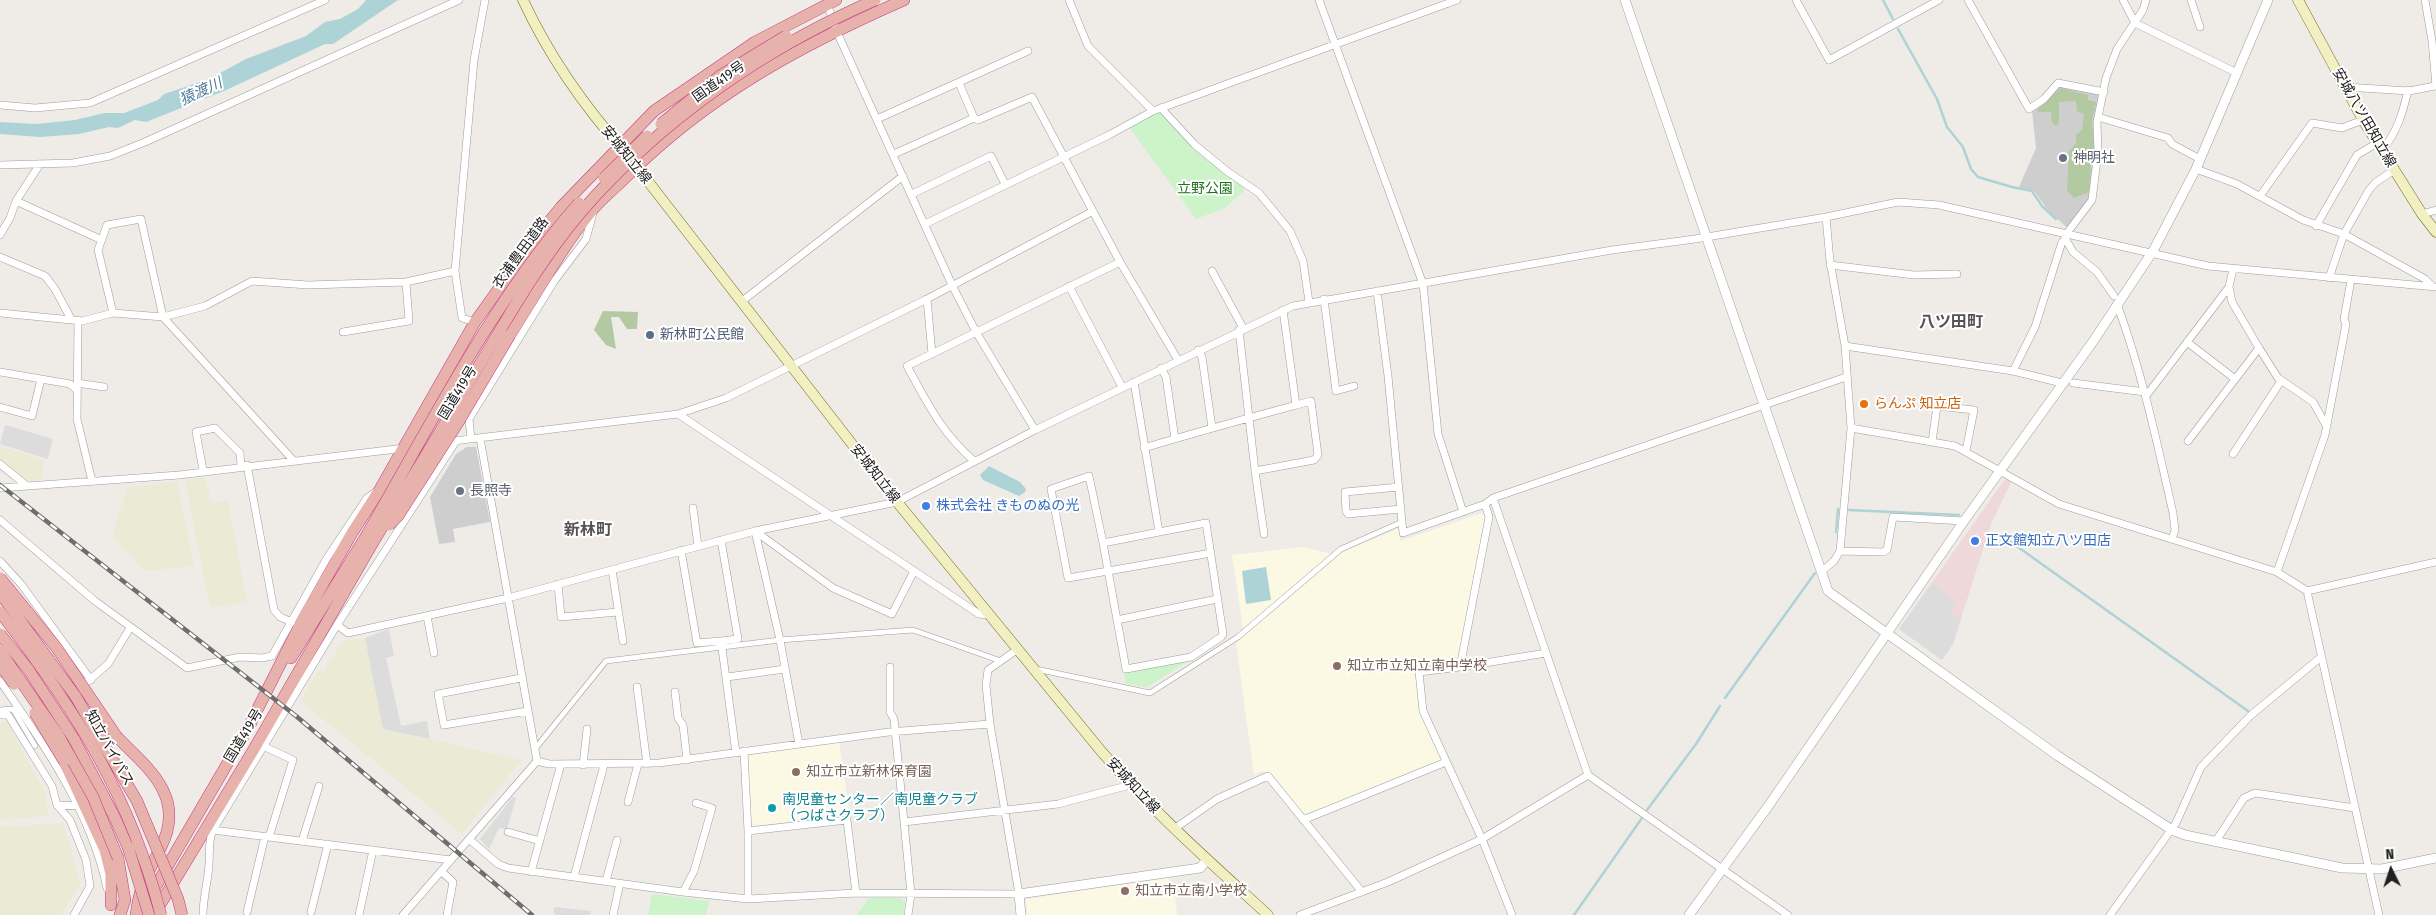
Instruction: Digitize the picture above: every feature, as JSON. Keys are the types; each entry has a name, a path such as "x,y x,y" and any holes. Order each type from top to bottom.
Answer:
{"highway":[{"name":"衣浦豊田道路","path":"318,626 494,317 556,230 633,148 720,76 766,46 858,0"},
{"name":"衣浦豊田道路","path":"372,544 521,297 581,213 644,148 704,98 779,48 839,16 875,0"},
{"name":"国道419号","path":"248,728 372,544 398,516 459,421 510,335 594,208 668,138 730,91 777,61 836,30 904,0"},
{"name":"国道419号","path":"138,915 248,728 303,619 352,532 379,491 476,322 530,245 560,207 618,145 654,111 754,42 830,1"},
{"path":"0,578 56,647 117,737 151,770 160,783 169,806 168,832 144,877 138,897 138,915"},
{"path":"0,593 76,697 137,802 178,899 182,915"},
{"name":"知立バイパス","path":"0,612 32,654 83,728 104,766 126,810 139,843 161,915"},
{"name":"国道419号","path":"154,915 318,626"},
{"name":"知立バイパス","path":"0,634 28,669 74,739 94,775 128,847 149,915"},
{"path":"0,651 58,735 92,797 118,858 125,900 120,915"},
{"path":"0,665 31,707 64,761 105,850 112,874 111,910"}],"main road":[{"name":"安城知立線","path":"523,0 553,59 576,92 637,166 897,502 1130,785 1206,861 1268,915"},
{"name":"安城八ツ田知立線","path":"2298,0 2363,120 2422,214 2436,232"}],"street":[{"path":"0,105 35,108 90,103 325,0"},
{"path":"0,165 73,163 110,156 459,0"},
{"path":"476,322 462,318 455,272 474,60 485,0"},
{"path":"1069,0 1088,46 1195,145 1228,172 1259,193 1290,232 1303,261 1309,302"},
{"path":"1319,0 1422,284 1438,434 1463,512"},
{"path":"925,224 1157,109 1458,0"},
{"path":"1625,0 1828,590 2058,756 2172,830 2185,835 2342,868 2382,869 2436,858"},
{"path":"1796,0 1829,60 1939,0"},
{"path":"1968,0 2028,109 2044,98 2058,82 2104,92"},
{"path":"2123,0 2135,23 2237,73"},
{"path":"2013,371 2036,327 2066,233 2092,200 2098,152 2098,117 2104,92 2117,49 2135,23 2146,0"},
{"path":"2191,0 2200,27"},
{"path":"1689,915 1768,806 1964,521 2062,383 2116,300 2153,252 2196,169 2268,0"},
{"path":"2346,87 2408,90 2436,86 2432,41 2425,0"},
{"path":"830,1 836,30 952,285 976,332 1034,430"},
{"path":"877,119 1028,51"},
{"path":"959,83 974,118"},
{"path":"2316,226 2357,155 2391,140 2403,111 2408,90"},
{"path":"894,154 974,118 978,120 1032,98 1120,262 1178,360"},
{"path":"2098,117 2168,138 2172,144 2200,159"},
{"path":"2260,196 2312,123 2342,128 2363,120"},
{"path":"912,194 990,156 1005,184"},
{"path":"0,235 10,218 16,201 40,164"},
{"path":"2196,169 2237,184 2316,226 2344,234 2425,279 2435,287"},
{"path":"2329,278 2344,234 2375,183 2394,170"},
{"path":"741,302 903,176"},
{"path":"16,201 102,240"},
{"path":"337,625 348,633 427,616 508,598 755,531 832,517 897,502 1034,430 1241,329 1283,310 1309,302 1612,250 1826,217 1891,203 1910,201 2066,233 2208,266 2435,287"},
{"path":"471,439 469,419 555,280 586,239 594,208"},
{"path":"2422,214 2436,210"},
{"path":"0,488 179,475 203,470 404,448 678,414 726,398 927,300 1093,211"},
{"path":"1822,571 1834,561 1840,551 1851,428 1845,346 1830,264 1826,217"},
{"path":"113,313 98,250 107,225 141,219 163,317 293,460"},
{"path":"2065,241 2073,252 2097,272 2116,300 2145,394 2173,513 2174,530 2172,539"},
{"path":"0,257 44,276 74,320 77,419 92,481"},
{"path":"974,461 955,445 942,428 907,366 1120,262"},
{"path":"1830,264 1914,274 1957,274"},
{"path":"2233,269 2229,287 2232,302 2258,348 2281,381 2313,402 2327,427"},
{"path":"1212,271 1241,329 1264,534"},
{"path":"0,313 74,320 113,313 163,317 205,306 252,281 308,285 406,282 455,272"},
{"path":"2277,572 2327,427 2346,324 2344,319 2351,280"},
{"path":"343,332 409,321 406,282"},
{"path":"1069,286 1122,387"},
{"path":"2145,394 2229,287"},
{"path":"1377,291 1403,533 1485,504 1493,498 1846,377"},
{"path":"1324,299 1336,391 1354,386"},
{"path":"927,300 932,354"},
{"path":"1283,310 1296,405"},
{"path":"2187,342 2235,379"},
{"path":"1845,346 2013,371 2062,383"},
{"path":"2188,441 2258,348"},
{"path":"1198,350 1202,357 1212,428"},
{"path":"1161,368 1166,377 1175,439"},
{"path":"0,372 77,386 104,387"},
{"path":"0,407 32,416 41,379"},
{"path":"2233,454 2281,381"},
{"path":"1134,382 1159,532"},
{"path":"2073,383 2145,394"},
{"path":"1144,448 1312,401 1318,455 1314,460 1256,471"},
{"path":"1932,442 1937,406 1974,410 1966,451"},
{"path":"678,414 979,614 989,614"},
{"path":"203,470 196,432 216,428 240,454 274,610 280,617 292,622"},
{"path":"1851,428 1956,446 2059,504 2277,572 2307,591 2436,562"},
{"path":"404,915 537,761 480,438"},
{"path":"204,915 203,897 209,864 210,837 213,830 337,625 456,441"},
{"path":"0,464 27,486"},
{"path":"1103,543 1206,523 1211,553 1217,599 1223,634 1191,657 1126,669 1108,572 1103,543 1089,476 1052,489 1068,578 1108,572 1211,553"},
{"path":"1399,486 1345,492 1346,512 1348,514 1401,509"},
{"path":"0,520 130,628 186,668 240,657 262,658 272,656 327,558 347,527 367,498 379,491"},
{"path":"1493,498 1588,775 1788,915"},
{"path":"1460,667 1489,517 1485,504"},
{"path":"693,508 698,546"},
{"path":"1840,551 1883,552 1887,550 1893,518 1964,521"},
{"path":"1035,669 1150,693 1238,637 1341,549 1402,522"},
{"path":"755,531 833,588 892,614 914,571"},
{"path":"755,531 780,640 800,744"},
{"path":"681,550 697,643 722,645 738,639 721,540"},
{"path":"0,561 21,584 91,680"},
{"path":"612,570 623,641"},
{"path":"558,584 561,617 618,612"},
{"path":"2307,591 2379,915"},
{"path":"1117,620 1217,599"},
{"path":"427,616 434,653"},
{"path":"25,717 91,680 108,664 130,628"},
{"path":"535,749 606,661 722,645 913,630 1001,661"},
{"path":"722,645 736,754"},
{"path":"1018,649 988,670 987,676 990,724 1021,915"},
{"path":"1512,915 1482,839 1423,711 1419,672 1546,653"},
{"path":"2110,915 2172,830 2201,767 2250,716 2321,657"},
{"path":"890,667 890,712 894,719 911,894 908,915"},
{"path":"727,677 785,669"},
{"path":"521,678 438,694 444,725 528,711"},
{"path":"0,682 25,717 78,806 103,868 111,910"},
{"path":"637,687 647,764"},
{"path":"676,692 678,718 683,725 687,760"},
{"path":"0,710 12,709 35,746"},
{"path":"0,715 8,715 52,786 57,805 70,820 86,860 90,886 74,915"},
{"path":"537,761 549,764 604,766 647,764 736,754 744,751 889,732 894,734 990,724"},
{"path":"583,765 587,729"},
{"path":"247,912 267,836 294,760 263,746"},
{"path":"744,751 748,831 748,899"},
{"path":"1303,820 1446,762"},
{"path":"531,872 561,764"},
{"path":"628,802 638,764"},
{"path":"574,877 604,766"},
{"path":"1300,915 1388,882 1482,839 1588,775"},
{"path":"1174,829 1217,798 1268,776 1362,892"},
{"path":"904,822 1058,804 1130,785"},
{"path":"302,841 319,786"},
{"path":"2216,841 2244,798 2255,793 2355,808"},
{"path":"683,892 694,871 712,808 696,803"},
{"path":"57,805 78,806"},
{"path":"748,831 847,820 856,893"},
{"path":"213,830 451,860"},
{"path":"508,832 540,841"},
{"path":"470,840 498,864 508,868 748,899 856,893 1019,894 1200,868 1206,861"},
{"path":"606,882 617,840"},
{"path":"311,912 328,844"},
{"path":"359,915 373,850"},
{"path":"441,871 453,882 447,915"},
{"path":"613,915 620,883"}],"shaded area":[{"name":"神明社","path":"2059,86 2099,95 2091,197 2069,226 2065,226 2047,209 2035,192 2019,187 2036,148 2032,111"},
{"path":"5,425 53,439 48,459 0,444"},
{"name":"長照寺","path":"467,447 476,447 490,522 453,529 455,542 439,544 430,497 456,454"},
{"path":"2005,479 2011,482 1991,524 1953,644 1942,660 1899,629"},
{"name":"知立市立知立南中学校","path":"1482,513 1486,516 1458,660 1456,664 1415,669 1421,714 1442,761 1304,816 1264,771 1254,775 1236,643 1343,552 1399,528 1400,541"},
{"path":"1302,547 1332,554 1243,629 1232,555"},
{"path":"1932,584 1956,601 1951,615 1961,619 1953,644 1942,660 1899,629"},
{"path":"389,629 394,656 386,658 401,726 427,721 430,739 383,729 365,638"},
{"name":"知立市立新林保育園","path":"839,742 850,815 752,826 750,823 747,757 749,754"},
{"path":"513,797 516,798 507,829 499,828 489,849 480,839"},
{"name":"知立市立南小学校","path":"1168,878 1174,884 1177,915 1027,915 1026,899"},
{"path":"555,907 591,911 590,915 557,915 553,912"}],"green space":[{"path":"2061,88 2088,95 2088,100 2096,102 2092,121 2094,152 2091,163 2089,192 2074,198 2067,191 2069,151 2076,143 2076,135 2082,130 2084,114 2077,111 2076,101 2059,102 2059,123 2056,126 2052,123 2051,112 2039,112 2037,110"},
{"name":"立野公園","path":"1160,111 1194,148 1244,186 1244,191 1225,208 1196,219 1129,127"},
{"path":"603,311 638,312 637,329 627,329 619,317 611,317 616,349 606,345 594,330"},
{"path":"0,446 44,460 41,480 26,481 0,461"},
{"path":"205,477 212,503 228,501 247,603 210,607 185,480"},
{"path":"177,481 194,566 145,571 112,536 127,488"},
{"path":"365,638 383,729 521,760 462,834 301,701 319,669 324,671 343,641"},
{"path":"1190,660 1147,687 1126,684 1124,672"},
{"path":"6,721 45,792 48,816 0,820 0,722"},
{"path":"63,823 81,884 61,915 0,915 0,827"},
{"path":"652,894 709,901 706,915 648,915"},
{"path":"869,898 900,898 905,902 903,915 857,915"}],"water":[{"name":"猿渡川","path":"366,0 398,0 333,44 325,44 224,91 146,122 135,120 118,128 109,127 79,134 40,137 0,134 0,122 36,124 75,120 104,113 124,113 158,100 164,94 209,79 246,59 306,36 325,22 340,19 358,9"},
{"path":"989,466 1020,482 1026,489 1025,492 1019,496 983,480 980,475"},
{"path":"1266,567 1271,600 1246,604 1242,571"}],"waterway":[{"path":"1883,0 1893,19"},
{"path":"1898,29 1937,99 1947,127 1963,147 1971,169 1978,177 2032,191 2042,206 2056,219"},
{"path":"1836,532 1838,509"},
{"path":"1849,510 1959,515"},
{"path":"2001,535 2248,711"},
{"path":"1725,698 1815,573"},
{"path":"1647,810 1696,744 1720,706"},
{"path":"1574,915 1642,818"}],"railway":[{"path":"0,485 296,716 532,915"}],"place":[{"name":"神明社","path":"2063,158"},
{"name":"新林町公民館","path":"650,335"},
{"name":"らんぷ 知立店","path":"1864,404"},
{"name":"長照寺","path":"460,491"},
{"name":"株式会社 きものぬの光","path":"926,506"},
{"name":"正文館知立八ツ田店","path":"1975,541"},
{"name":"知立市立知立南中学校","path":"1337,666"},
{"name":"知立市立新林保育園","path":"796,772"},
{"name":"南児童センター／南児童クラブ （つばさクラブ）","path":"772,808"},
{"name":"知立市立南小学校","path":"1125,891"}],"district":[{"name":"八ツ田町","path":"1951,323"},
{"name":"新林町","path":"588,531"}]}
